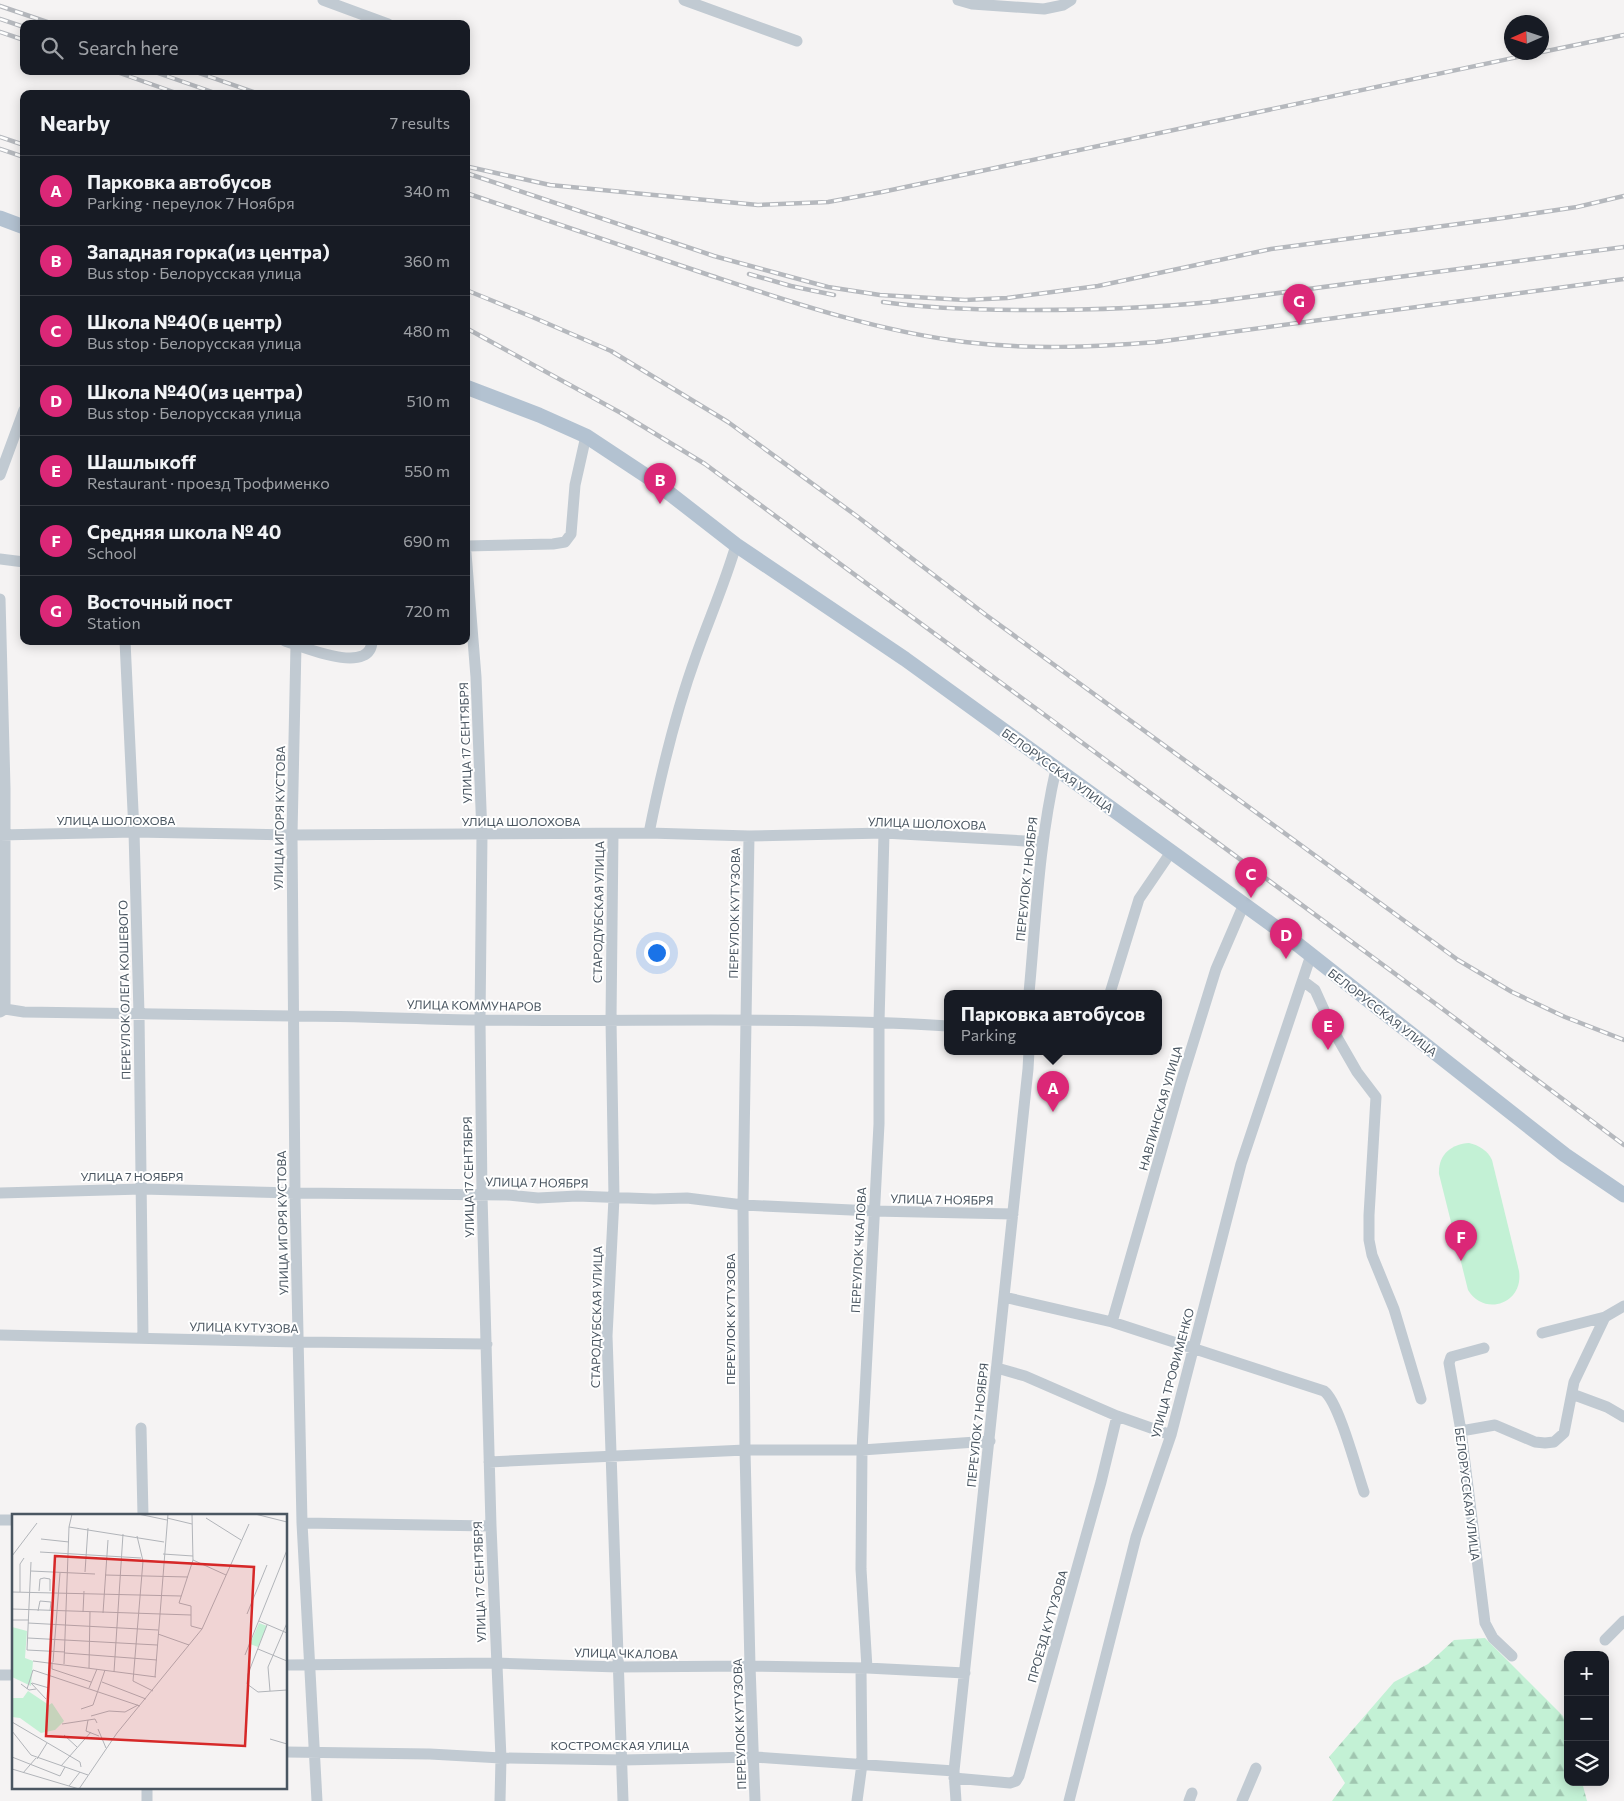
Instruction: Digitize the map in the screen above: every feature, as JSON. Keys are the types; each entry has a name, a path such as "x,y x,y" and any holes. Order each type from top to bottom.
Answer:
{"main road":[{"path":"0,218 20,226"},
{"name":"БЕЛОРУССКАЯ УЛИЦА","path":"470,388 539,414 586,436 651,479 736,546 905,659 1278,929 1565,1155 1624,1195"}],"street":[{"path":"324,0 377,20"},
{"path":"684,0 797,41"},
{"path":"958,0 972,4 1044,9 1062,5 1070,0"},
{"path":"0,475 20,421"},
{"path":"470,546 566,542 572,534 575,484 586,436"},
{"path":"649,833 673,724 736,546"},
{"path":"0,559 20,562"},
{"path":"0,599 2,1010"},
{"name":"УЛИЦА 17 СЕНТЯБРЯ","path":"470,603 476,678 482,835 480,1020 482,1195 491,1526 501,1758 500,1801"},
{"name":"ПЕРЕУЛОК ОЛЕГА КОШЕВОГО","path":"125,645 134,832 139,1014 143,1338"},
{"name":"УЛИЦА ИГОРЯ КУСТОВА","path":"291,645 292,1016 295,1089 295,1193 302,1523 316,1752 317,1801"},
{"path":"298,645 344,659 362,657 368,653 372,645"},
{"name":"ПЕРЕУЛОК 7 НОЯБРЯ","path":"1029,990 1042,842 1056,769"},
{"name":"УЛИЦА ШОЛОХОВА","path":"2,835 134,832 292,835 649,833 749,836 884,834 1042,842"},
{"name":"СТАРОДУБСКАЯ УЛИЦА","path":"613,834 611,1020 614,1198 607,1336 623,1801"},
{"name":"ПЕРЕУЛОК ЧКАЛОВА","path":"857,1801 862,1764 864,1668 861,1569 862,1450 879,1124 879,1022 884,834"},
{"name":"ПЕРЕУЛОК КУТУЗОВА","path":"749,836 743,1205 745,1450 755,1801"},
{"path":"1111,990 1139,899 1170,852"},
{"name":"НАВЛИНСКАЯ УЛИЦА","path":"1112,1322 1181,1082 1216,969 1244,904"},
{"name":"УЛИЦА ТРОФИМЕНКО","path":"1069,1801 1136,1537 1171,1435 1241,1164 1311,956"},
{"path":"1303,981 1315,990 1334,1032 1357,1072 1376,1097 1369,1240 1372,1255 1394,1310 1421,1399"},
{"name":"УЛИЦА КОММУНАРОВ","path":"2,1010 24,1012 480,1020 879,1022 944,1026"},
{"name":"ПЕРЕУЛОК 7 НОЯБРЯ","path":"956,1801 954,1774 1014,1214 1028,1055"},
{"name":"УЛИЦА 7 НОЯБРЯ","path":"0,1193 142,1189 482,1195 538,1198 576,1196 654,1199 687,1198 743,1205 873,1212 1014,1214"},
{"path":"1004,1297 1112,1322 1193,1347 1327,1394 1344,1427 1364,1492"},
{"path":"1542,1333 1605,1317 1624,1306"},
{"path":"1460,1431 1495,1425 1535,1442 1554,1442 1564,1433 1574,1382 1605,1317"},
{"name":"УЛИЦА КУТУЗОВА","path":"0,1335 487,1344"},
{"name":"БЕЛОРУССКАЯ УЛИЦА","path":"1484,1348 1449,1360 1485,1623 1493,1638 1512,1656"},
{"path":"997,1368 1025,1376 1117,1416 1171,1435"},
{"path":"1572,1394 1608,1407 1624,1417"},
{"name":"ПРОЕЗД КУТУЗОВА","path":"954,1774 1010,1783 1016,1781 1019,1776 1101,1482 1117,1416"},
{"path":"141,1428 143,1514"},
{"path":"489,1462 745,1450 862,1450 990,1441"},
{"path":"302,1523 491,1526"},
{"path":"1605,1640 1624,1621"},
{"name":"УЛИЦА ЧКАЛОВА","path":"288,1665 750,1666 864,1668 965,1673"},
{"name":"КОСТРОМСКАЯ УЛИЦА","path":"288,1752 623,1760 754,1757 862,1764 954,1774"},
{"path":"1242,1801 1256,1768"},
{"path":"147,1788 147,1801"}],"green space":[{"path":"1469,1143 1483,1149 1492,1160 1519,1271 1519,1282 1515,1292 1509,1299 1492,1305 1483,1303 1475,1298 1468,1290 1439,1174 1439,1167 1443,1156 1451,1148"},
{"path":"1485,1638 1563,1716 1564,1786 1583,1786 1587,1801 1332,1801 1345,1783 1329,1757 1394,1682 1428,1664 1454,1640"}],"railway":[{"path":"0,6 41,20"},
{"path":"0,19 20,26"},
{"path":"0,32 20,39"},
{"path":"1549,51 1624,35"},
{"path":"470,167 550,185 758,205 828,202 1504,60"},
{"path":"125,75 168,90"},
{"path":"163,75 207,90"},
{"path":"204,75 248,90"},
{"path":"0,137 20,144"},
{"path":"0,149 20,156"},
{"path":"470,174 714,256 828,287 880,295 965,300 1007,298 1098,286 1271,249 1577,207 1624,196"},
{"path":"470,194 706,274 834,314 899,331 989,345 1061,347 1157,342 1624,279"},
{"path":"883,302 939,308 995,310 1077,310 1166,306 1211,302 1624,247"},
{"path":"749,274 791,286 834,295"},
{"path":"470,292 611,351 728,422 858,517 986,615 1458,960 1512,992 1565,1017 1624,1040"},
{"path":"470,330 621,413 705,464 1624,1145"}],"place":[{"name":"Восточный пост","path":"1299,325"},
{"name":"Западная горка(из центра)","path":"660,504"},
{"name":"Школа №40(в центр)","path":"1251,898"},
{"name":"Школа №40(из центра)","path":"1286,959"},
{"name":"Шашлыкоff","path":"1328,1050"},
{"name":"Парковка автобусов","path":"1053,1112"},
{"name":"Средняя школа № 40","path":"1461,1261"}]}
